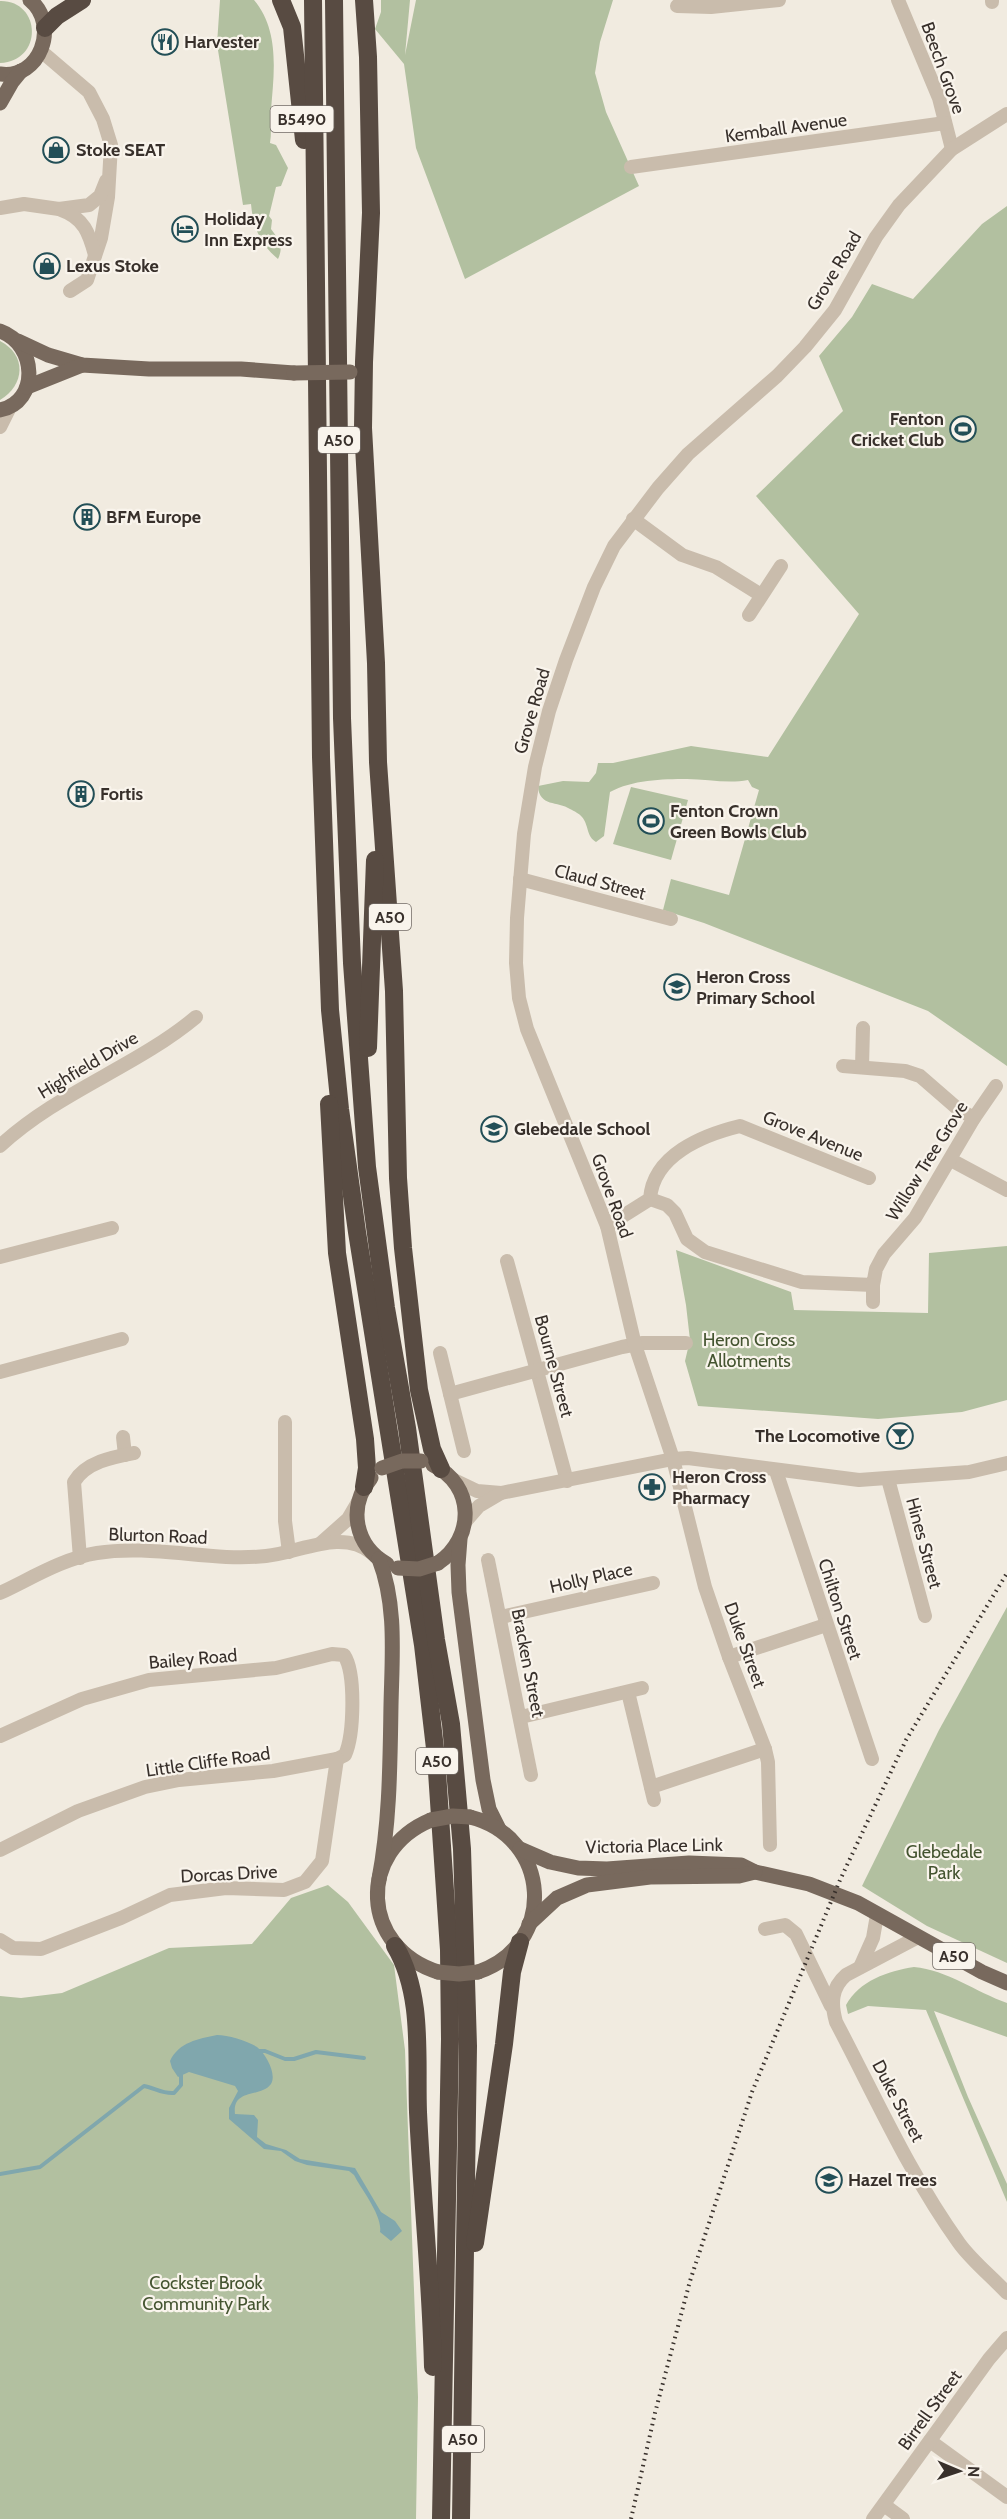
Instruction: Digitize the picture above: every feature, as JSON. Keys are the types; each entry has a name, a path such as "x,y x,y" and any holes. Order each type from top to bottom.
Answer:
{"highway":[{"path":"45,28 57,16 82,0"},
{"name":"B5490","path":"281,0 292,27 315,240"},
{"name":"A50","path":"313,0 323,825 330,1010 329,1091 333,1217 365,1439 367,1468 361,1495"},
{"name":"A50","path":"334,0 345,809 356,1038 377,1247 407,1428 457,1775 462,1849 468,2046 461,2519"},
{"name":"A50","path":"364,0 368,57 371,213 357,367 363,428 376,663 378,762 394,991 398,1178 403,1248 419,1390 432,1449 447,1474"},
{"name":"A50","path":"377,1247 368,1035 378,762"},
{"name":"A50","path":"330,1010 347,1165 423,1645 437,1769 448,1950 450,2039 441,2519"},
{"path":"464,2358 480,2204 512,1972 520,1942"},
{"path":"395,1946 405,1966 410,1984 417,2034 418,2112 432,2328 434,2519"}],"main road":[{"path":"0,103 12,82 41,51 45,28 41,12 30,0"},
{"path":"0,74 14,75 21,72"},
{"path":"1,328 18,341 48,355 82,366 149,369 357,367"},
{"path":"18,341 26,353 30,369 27,387"},
{"path":"5,410 27,387 82,366"},
{"path":"361,1495 382,1468 402,1461 422,1461 447,1474"},
{"name":"A50","path":"447,1474 463,1497 465,1522 460,1539 458,1565 464,1635 486,1798 499,1829"},
{"name":"A50","path":"361,1495 356,1513 359,1532 375,1556 387,1586 391,1620 388,1821 379,1879 378,1909 382,1923 395,1946 414,1962 438,1972 459,1974 478,1972 500,1961 520,1942 530,1924 534,1909 534,1884 531,1871 520,1849 499,1829 470,1817 453,1816 431,1820 408,1833 387,1857 379,1879"},
{"name":"A50","path":"375,1556 398,1568 419,1569 438,1563 452,1552 460,1539"},
{"name":"Victoria Place Link","path":"520,1849 550,1862 578,1868 607,1869 669,1864 726,1863 741,1865 755,1872 782,1876 858,1904 982,1972 1007,1983"},
{"name":"Victoria Place Link","path":"530,1924 557,1898 586,1885 650,1876 739,1876 755,1872"}],"street":[{"path":"673,6 711,7 779,0"},
{"name":"Beech Grove","path":"898,0 939,98 952,149"},
{"path":"41,51 81,83 96,103 104,119 111,146 108,197 101,238 87,280 70,291"},
{"name":"Grove Road","path":"673,1459 629,1346 608,1226 527,1029 519,998 516,963 520,879 535,767 549,711 578,626 614,546 633,519 688,454 777,376 805,347 835,309 876,237 899,205 952,149 1007,114"},
{"name":"Kemball Avenue","path":"631,167 945,123"},
{"path":"0,208 24,204 59,209 89,205 100,196 108,176"},
{"path":"59,209 78,218 86,227 95,255"},
{"path":"0,427 5,410"},
{"path":"633,519 682,555 716,567 761,595"},
{"path":"749,615 781,566"},
{"name":"Claud Street","path":"520,879 671,919"},
{"name":"Highfield Drive","path":"0,1146 28,1122 164,1041 196,1017"},
{"path":"862,1067 863,1028"},
{"path":"843,1066 905,1071 920,1076 958,1109 974,1118"},
{"name":"Willow Tree Grove","path":"873,1302 876,1269 884,1254 915,1218 974,1118 996,1086"},
{"name":"Grove Avenue","path":"650,1199 651,1189 670,1157 680,1149 740,1126 868,1178"},
{"path":"951,1160 1007,1190"},
{"path":"608,1226 650,1199 667,1205 675,1213 687,1239 705,1252 802,1282 873,1285"},
{"path":"0,1257 112,1228"},
{"name":"Bourne Street","path":"507,1261 567,1481"},
{"path":"0,1372 122,1339"},
{"path":"450,1394 629,1346 644,1343 686,1343"},
{"path":"440,1353 464,1451"},
{"path":"285,1422 285,1521 289,1552"},
{"path":"80,1558 74,1482 87,1468 101,1461 130,1454 123,1437"},
{"path":"447,1474 472,1490 501,1493 688,1458 859,1480 969,1472 1007,1463"},
{"name":"Duke Street","path":"673,1459 705,1587 729,1657 765,1749 768,1762 770,1845"},
{"name":"Chilton Street","path":"776,1471 872,1759"},
{"name":"Hines Street","path":"888,1479 925,1616"},
{"path":"465,1522 479,1506 501,1493"},
{"name":"Blurton Road","path":"321,1543 348,1519 361,1495"},
{"name":"Blurton Road","path":"0,1593 80,1558 110,1551 155,1551 232,1558 266,1556 321,1543 351,1543 375,1556"},
{"name":"Bracken Street","path":"488,1560 531,1775"},
{"name":"Holly Place","path":"501,1617 653,1583"},
{"path":"729,1657 826,1625"},
{"name":"Bailey Road","path":"0,1736 82,1699 149,1680 276,1668 332,1654 344,1655 348,1662 353,1692 349,1745 345,1755 337,1759"},
{"path":"521,1717 642,1688"},
{"path":"628,1692 652,1794 765,1749"},
{"name":"Little Cliffe Road","path":"0,1850 78,1811 145,1787 179,1780 273,1772 337,1759"},
{"name":"Dorcas Drive","path":"0,1940 13,1948 41,1949 121,1918 170,1895 226,1888 284,1890 304,1882 322,1861 337,1759"},
{"path":"861,1965 873,1938 878,1916"},
{"name":"Duke Street","path":"765,1929 785,1925 796,1934 831,2006 836,2022 910,2165 960,2244 1007,2293"},
{"path":"831,2006 838,1981 861,1965 918,1937"},
{"name":"Birrell Street","path":"873,2519 1007,2338"},
{"path":"930,2441 1007,2498"},
{"path":"884,2505 903,2519"}],"green space":[{"path":"220,0 254,0 268,25 272,39 274,67 270,143 276,145 288,168 281,186 276,187 269,216 272,220 271,229 281,247 278,259 266,247 258,234 251,204 243,205 217,44"},
{"path":"381,0 410,0 405,55 416,0 613,0 600,42 595,73 606,112 639,186 465,279 416,148 404,64 375,29 381,12"},
{"path":"0,1 14,3 23,10 30,20 32,31 30,42 24,52 14,60 0,63"},
{"path":"1007,206 1007,1066 928,1011 704,923 663,910 671,879 729,895 759,790 752,787 748,780 733,782 657,780 619,788 610,792 604,836 596,842 591,837 581,816 545,800 539,793 538,786 563,781 589,782 596,773 598,763 613,763 691,746 768,757 859,614 756,496 843,411 819,356 852,317 872,284 913,299 982,224"},
{"path":"0,341 15,354 20,370 14,386 0,400"},
{"name":"Fenton Crown Green Bowls Club","path":"631,787 688,800 671,860 613,844"},
{"name":"Heron Cross Allotments","path":"1007,1246 1007,1400 962,1412 878,1419 698,1406 685,1361 690,1340 676,1250 791,1292 794,1310 928,1313 929,1253"},
{"name":"Glebedale Park","path":"1007,1607 1007,1963 927,1926 862,1886 939,1730"},
{"name":"Cockster Brook Community Park","path":"328,1885 348,1902 394,1965 405,2050 418,2397 416,2519 0,2519 0,1996 21,1998 62,1993 169,1948 252,1944 291,1898"},
{"path":"914,1967 938,1972 1007,2003 1007,2037 934,2011 968,2097 1007,2184 1007,2202 926,2010 868,2006 848,2014 846,2005 866,1983 884,1974"}],"water":[{"path":"217,2035 238,2039 257,2047 264,2054 272,2070 271,2084 261,2091 238,2100 235,2114 254,2115 258,2120 257,2137 266,2144 286,2150 300,2159 355,2168 381,2212 395,2221 402,2231 391,2241 380,2232 375,2211 354,2175 349,2171 307,2165 295,2161 281,2151 264,2149 229,2119 229,2108 238,2091 235,2086 189,2072 178,2077 170,2061 178,2049 190,2042"}],"waterway":[{"path":"257,2051 265,2051 285,2059 294,2059 316,2052 364,2058"},
{"path":"0,2174 40,2167 144,2086 166,2093 174,2093 181,2085 181,2071"}],"railway":[{"path":"631,2519 655,2413 690,2281 752,2092 840,1880 906,1740 1007,1573"}],"place":[{"name":"Harvester","path":"165,42"},
{"name":"Stoke SEAT","path":"56,150"},
{"name":"Holiday Inn Express","path":"185,229"},
{"name":"Lexus Stoke","path":"47,266"},
{"name":"Fenton Cricket Club","path":"963,429"},
{"name":"BFM Europe","path":"87,517"},
{"name":"Fortis","path":"81,794"},
{"name":"Fenton Crown Green Bowls Club","path":"651,821"},
{"name":"Heron Cross Primary School","path":"677,987"},
{"name":"Glebedale School","path":"494,1129"},
{"name":"The Locomotive","path":"900,1436"},
{"name":"Heron Cross Pharmacy","path":"652,1487"},
{"name":"Hazel Trees","path":"829,2180"}]}
